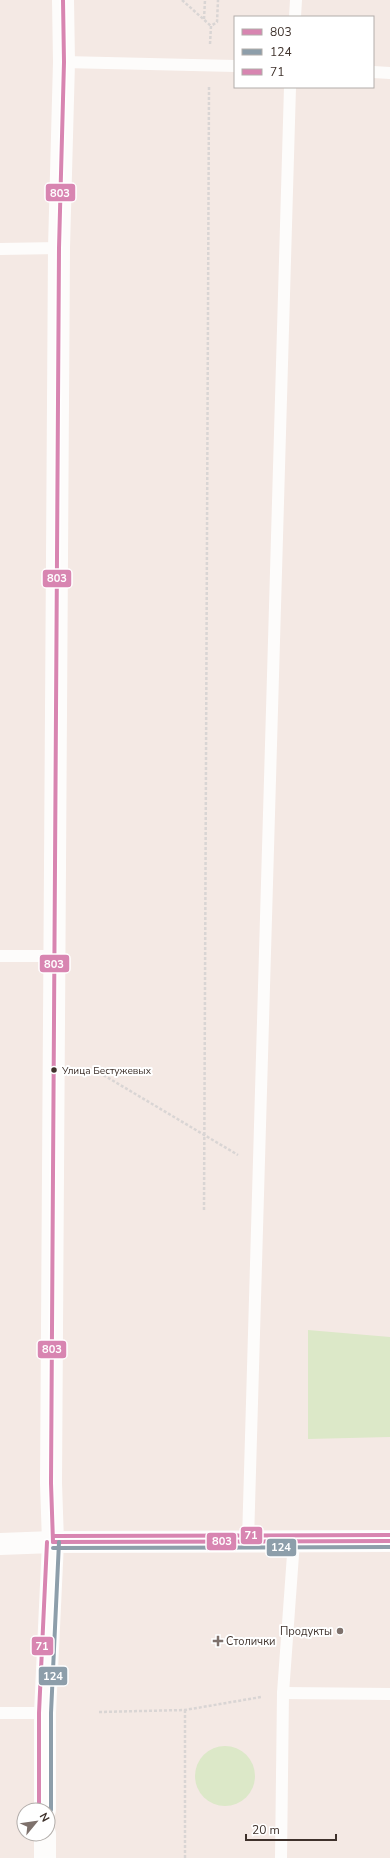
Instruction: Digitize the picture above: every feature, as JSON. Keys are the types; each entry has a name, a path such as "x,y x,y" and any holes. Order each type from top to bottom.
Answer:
{"main road":[{"path":"45,1802 45,1713 53,1542 51,1475 54,956 59,248 64,62 63,0"},
{"path":"0,1544 53,1542 390,1541"},
{"path":"45,1842 45,1858"}],"lane":[{"path":"295,16 296,0"},
{"path":"64,62 234,66"},
{"path":"374,72 390,72"},
{"path":"248,1541 290,88"},
{"path":"0,248 59,248"},
{"path":"0,956 54,956"},
{"path":"281,1858 283,1693 294,1541"},
{"path":"283,1693 390,1694"},
{"path":"0,1712 45,1713"}],"path":[{"path":"182,0 212,26"},
{"path":"204,19 205,0"},
{"path":"204,1210 209,65 212,26 217,22 218,0"},
{"path":"95,1070 259,1168"},
{"path":"99,1712 186,1710 283,1693"},
{"path":"185,1858 186,1710"}],"green space":[{"path":"308,1330 390,1337 390,1437 308,1439"},
{"path":"225,1746 241,1751 246,1755 250,1760 255,1776 250,1792 246,1797 241,1801 225,1806 209,1801 204,1797 200,1792 195,1776 200,1760 204,1755 209,1751"}],"transit line":[{"name":"803","path":"53,1542 51,1483 59,248 64,62 63,0"},
{"name":"71","path":"53,1536 390,1535"},
{"name":"803","path":"53,1542 390,1541"},
{"name":"71","path":"39,1802 39,1713 47,1542"},
{"name":"124","path":"51,1802 51,1713 59,1542"},
{"name":"124","path":"53,1548 390,1547"}],"place":[{"name":"Улица Бестужевых","path":"54,1070"},
{"name":"Продукты","path":"340,1631"},
{"name":"Столички","path":"218,1641"}]}
